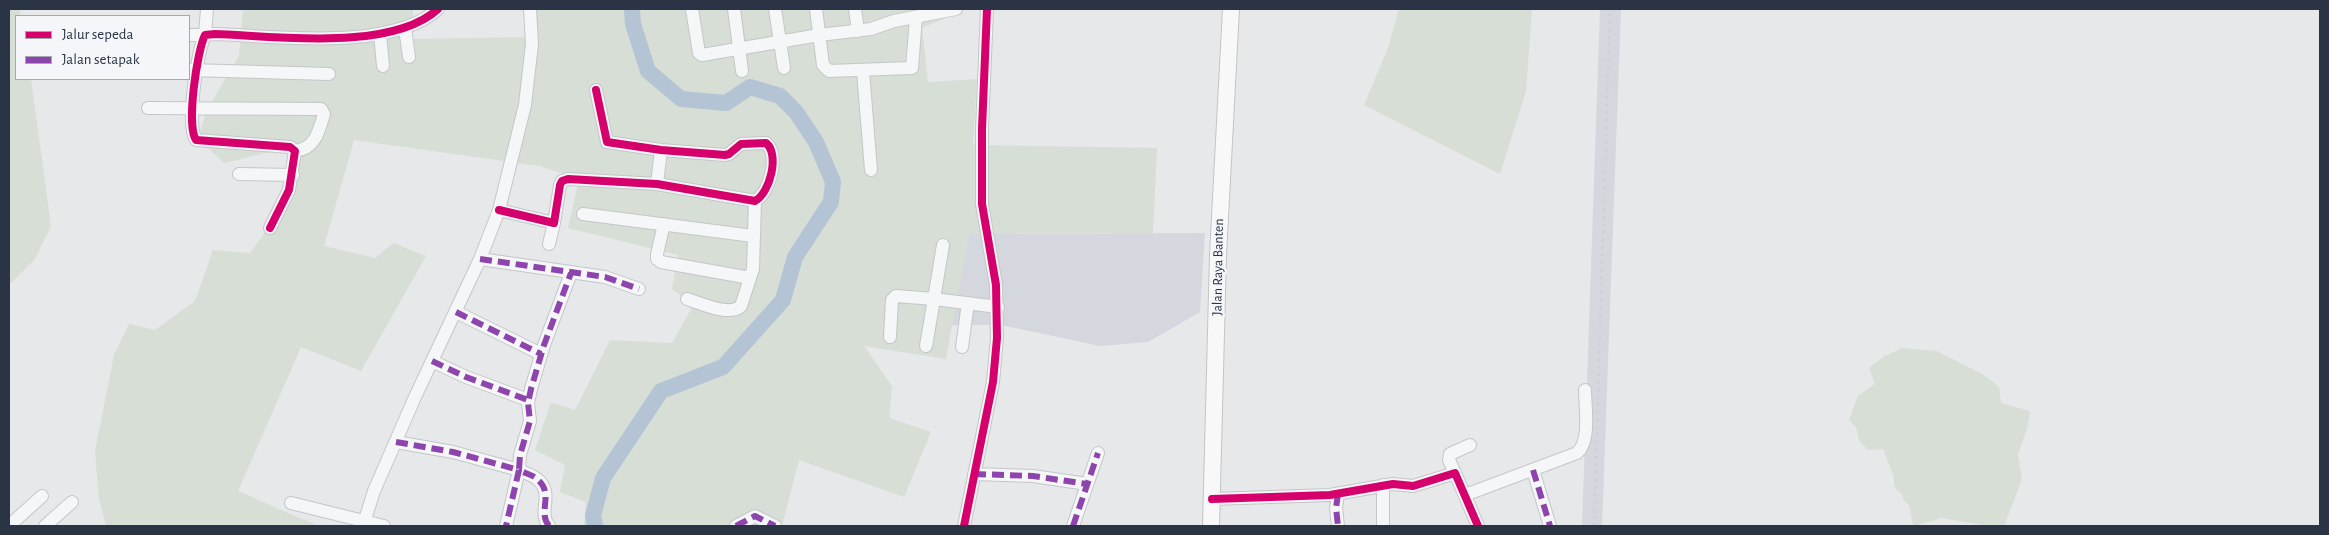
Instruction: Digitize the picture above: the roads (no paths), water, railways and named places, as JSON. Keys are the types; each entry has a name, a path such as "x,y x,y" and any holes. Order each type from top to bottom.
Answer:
{"main road":[{"name":"Jalan Raya Banten","path":"1211,526 1218,255 1231,9"}],"street":[{"path":"148,108 192,107 322,109 324,114 313,143 305,149 295,151 290,147 199,141 193,136 192,107 193,70 200,45 205,36 207,9"},
{"path":"190,35 205,36 215,34 355,38 405,28 431,15 438,9"},
{"path":"364,524 374,491 480,259 499,210 525,105 532,44 530,9"},
{"path":"692,9 700,55 819,34 858,31 893,15 916,17 956,9"},
{"path":"734,9 742,71"},
{"path":"775,9 784,68"},
{"path":"816,9 826,69 863,71 912,68 916,17"},
{"path":"856,9 858,31"},
{"path":"964,526 993,382 998,307 982,204 982,129 987,9"},
{"path":"405,28 409,57"},
{"path":"380,34 383,66"},
{"path":"193,70 330,74"},
{"path":"863,71 871,170"},
{"path":"549,244 560,185 564,180 657,184 756,201 761,198 772,174 771,149 766,143 741,144 725,155 661,150 607,142 596,90"},
{"path":"657,184 661,150"},
{"path":"270,228 286,201 293,175 295,151"},
{"path":"239,174 293,175"},
{"path":"687,299 728,310 738,310 750,278 754,253 753,236 756,201"},
{"path":"499,210 554,222"},
{"path":"583,214 753,236"},
{"path":"664,224 657,254 657,259 661,262 750,278"},
{"path":"926,346 942,245"},
{"path":"480,259 605,277 639,289"},
{"path":"506,526 519,470 520,455 530,422 528,400 541,354 571,273"},
{"path":"890,337 892,300 896,296 998,307"},
{"path":"962,347 968,303"},
{"path":"456,312 541,354"},
{"path":"432,361 466,377 528,400"},
{"path":"1464,495 1577,453 1584,441 1585,390"},
{"path":"396,442 453,452 519,470 537,479 545,490 545,518 549,526"},
{"path":"1470,445 1450,454 1449,460 1478,526"},
{"path":"1073,526 1098,453"},
{"path":"1533,470 1550,526"},
{"path":"1212,500 1338,494 1383,485 1413,486 1455,473"},
{"path":"974,474 1033,476 1088,484"},
{"path":"1383,485 1383,526"},
{"path":"1338,494 1336,508 1338,526"},
{"path":"9,526 42,496"},
{"path":"45,526 72,502"},
{"path":"290,503 364,524 384,526"},
{"path":"736,526 755,516 775,526"}],"waterway":[{"path":"595,526 593,516 603,478 661,391 723,367 783,300 795,257 831,202 833,182 816,142 796,112 780,96 750,87 726,103 681,99 648,71 633,24 632,9"}],"railway":[{"path":"1594,526 1610,9"}]}
